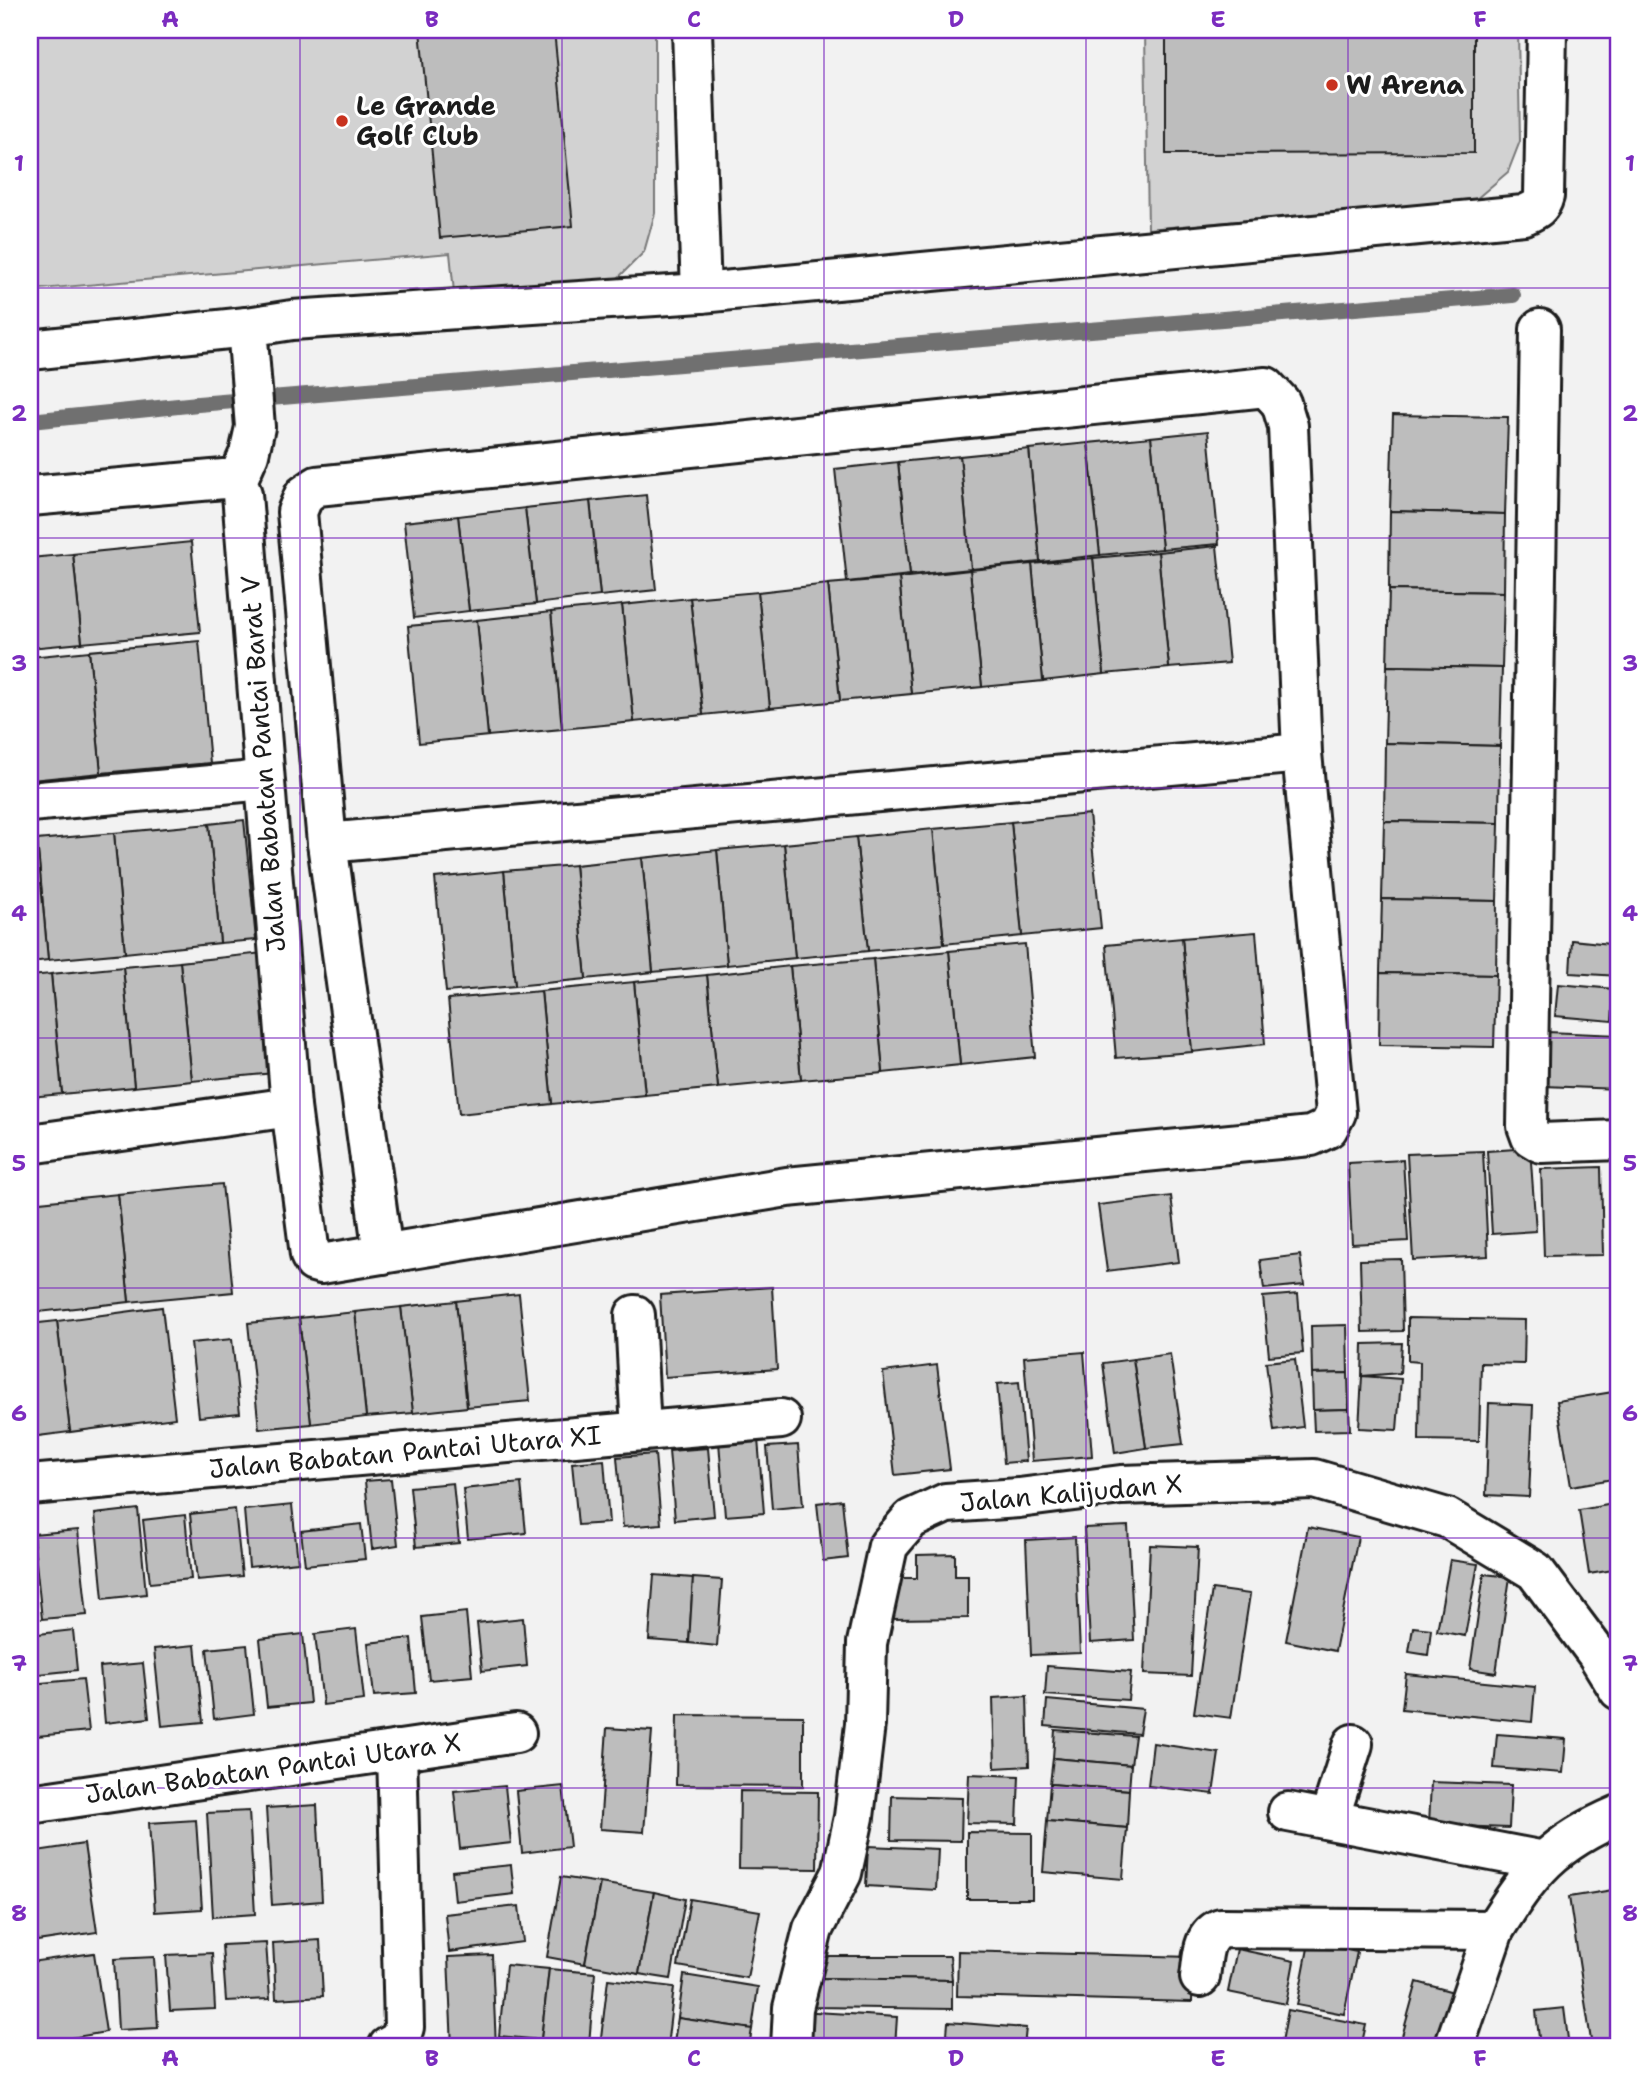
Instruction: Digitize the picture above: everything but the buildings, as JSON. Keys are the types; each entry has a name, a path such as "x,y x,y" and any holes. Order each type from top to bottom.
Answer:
{"street":[{"path":"692,30 701,292"},
{"path":"30,350 247,338 292,320 701,292 1524,215 1535,211 1544,196 1547,30"},
{"path":"1540,329 1527,1126 1531,1137 1541,1143 1619,1140"},
{"path":"30,496 224,479 237,481 249,454 255,427 247,338"},
{"path":"1266,387 1281,403 1289,426 1302,753 1336,1113 1328,1128 1311,1136 788,1187 383,1254 327,843 297,512 304,495 317,486 1266,387"},
{"name":"Jalan Babatan Pantai Barat V","path":"237,481 242,494 291,1107 310,1255 314,1262 321,1264 383,1254"},
{"path":"327,843 1302,753"},
{"path":"30,802 263,778"},
{"path":"30,1144 291,1107"},
{"path":"635,1315 641,1431"},
{"name":"Jalan Babatan Pantai Utara XI","path":"30,1485 780,1419"},
{"name":"Jalan Kalijudan X","path":"791,2047 793,2008 813,1928 842,1873 854,1817 865,1724 867,1643 888,1546 911,1519 946,1503 1020,1498 1121,1485 1314,1479 1447,1518 1535,1571 1597,1654 1619,1690"},
{"name":"Jalan Babatan Pantai Utara X","path":"30,1804 516,1733"},
{"path":"1329,1819 1353,1744"},
{"path":"388,2047 400,2040 404,2027 397,1750"},
{"path":"1288,1812 1544,1861"},
{"path":"1454,2047 1494,1930 1521,1886 1544,1861 1577,1836 1619,1815"},
{"path":"1200,1977 1206,1938 1221,1928 1494,1930"}],"shaded area":[{"name":"Le Grande Golf Club","path":"30,30 655,30 655,213 644,252 616,280 454,292 450,253 30,290"},
{"name":"W Arena","path":"1145,30 1518,30 1520,141 1508,172 1475,200 1148,229"}],"waterway":[{"path":"30,421 198,404 1513,295"}],"place":[{"name":"W Arena","path":"1332,85"},
{"name":"Le Grande Golf Club","path":"342,121"}]}
